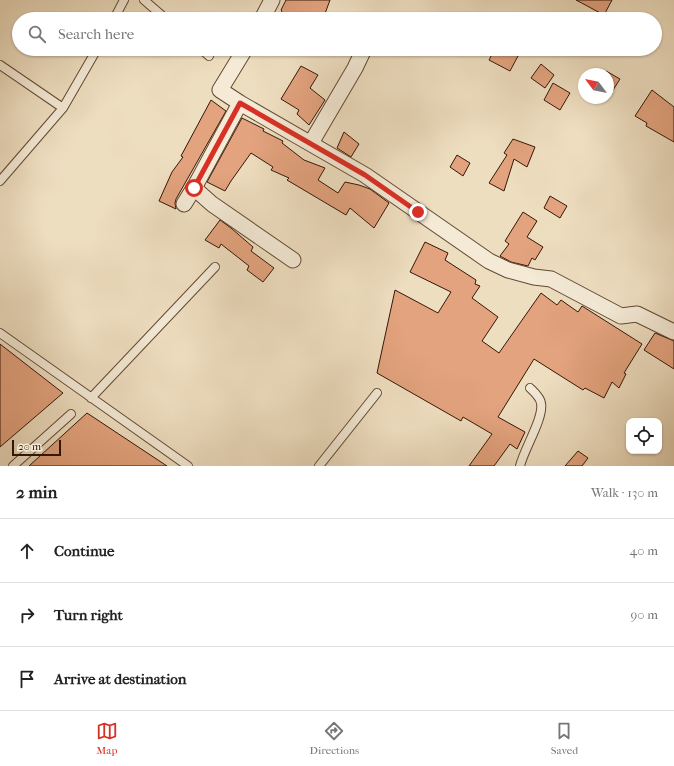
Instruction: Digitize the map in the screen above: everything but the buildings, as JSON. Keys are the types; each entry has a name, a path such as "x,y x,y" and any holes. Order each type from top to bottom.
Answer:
{"street":[{"path":"266,12 272,0"},
{"path":"241,56 220,90 240,103 365,175 489,261 514,272 534,277 552,279 621,316 637,314 674,332"},
{"path":"311,143 360,56"},
{"path":"184,204 240,103"},
{"path":"194,188 212,204 293,260"}],"lane":[{"path":"118,12 124,0"},
{"path":"144,0 158,12"},
{"path":"0,181 63,108 93,56"},
{"path":"0,64 63,108"},
{"path":"91,398 215,268"},
{"path":"0,333 188,466"},
{"path":"520,466 524,453 542,413 539,398 530,388"},
{"path":"319,466 377,392"},
{"path":"13,466 71,414"}],"route":[{"path":"194,188 240,103 365,175 418,212"}]}
